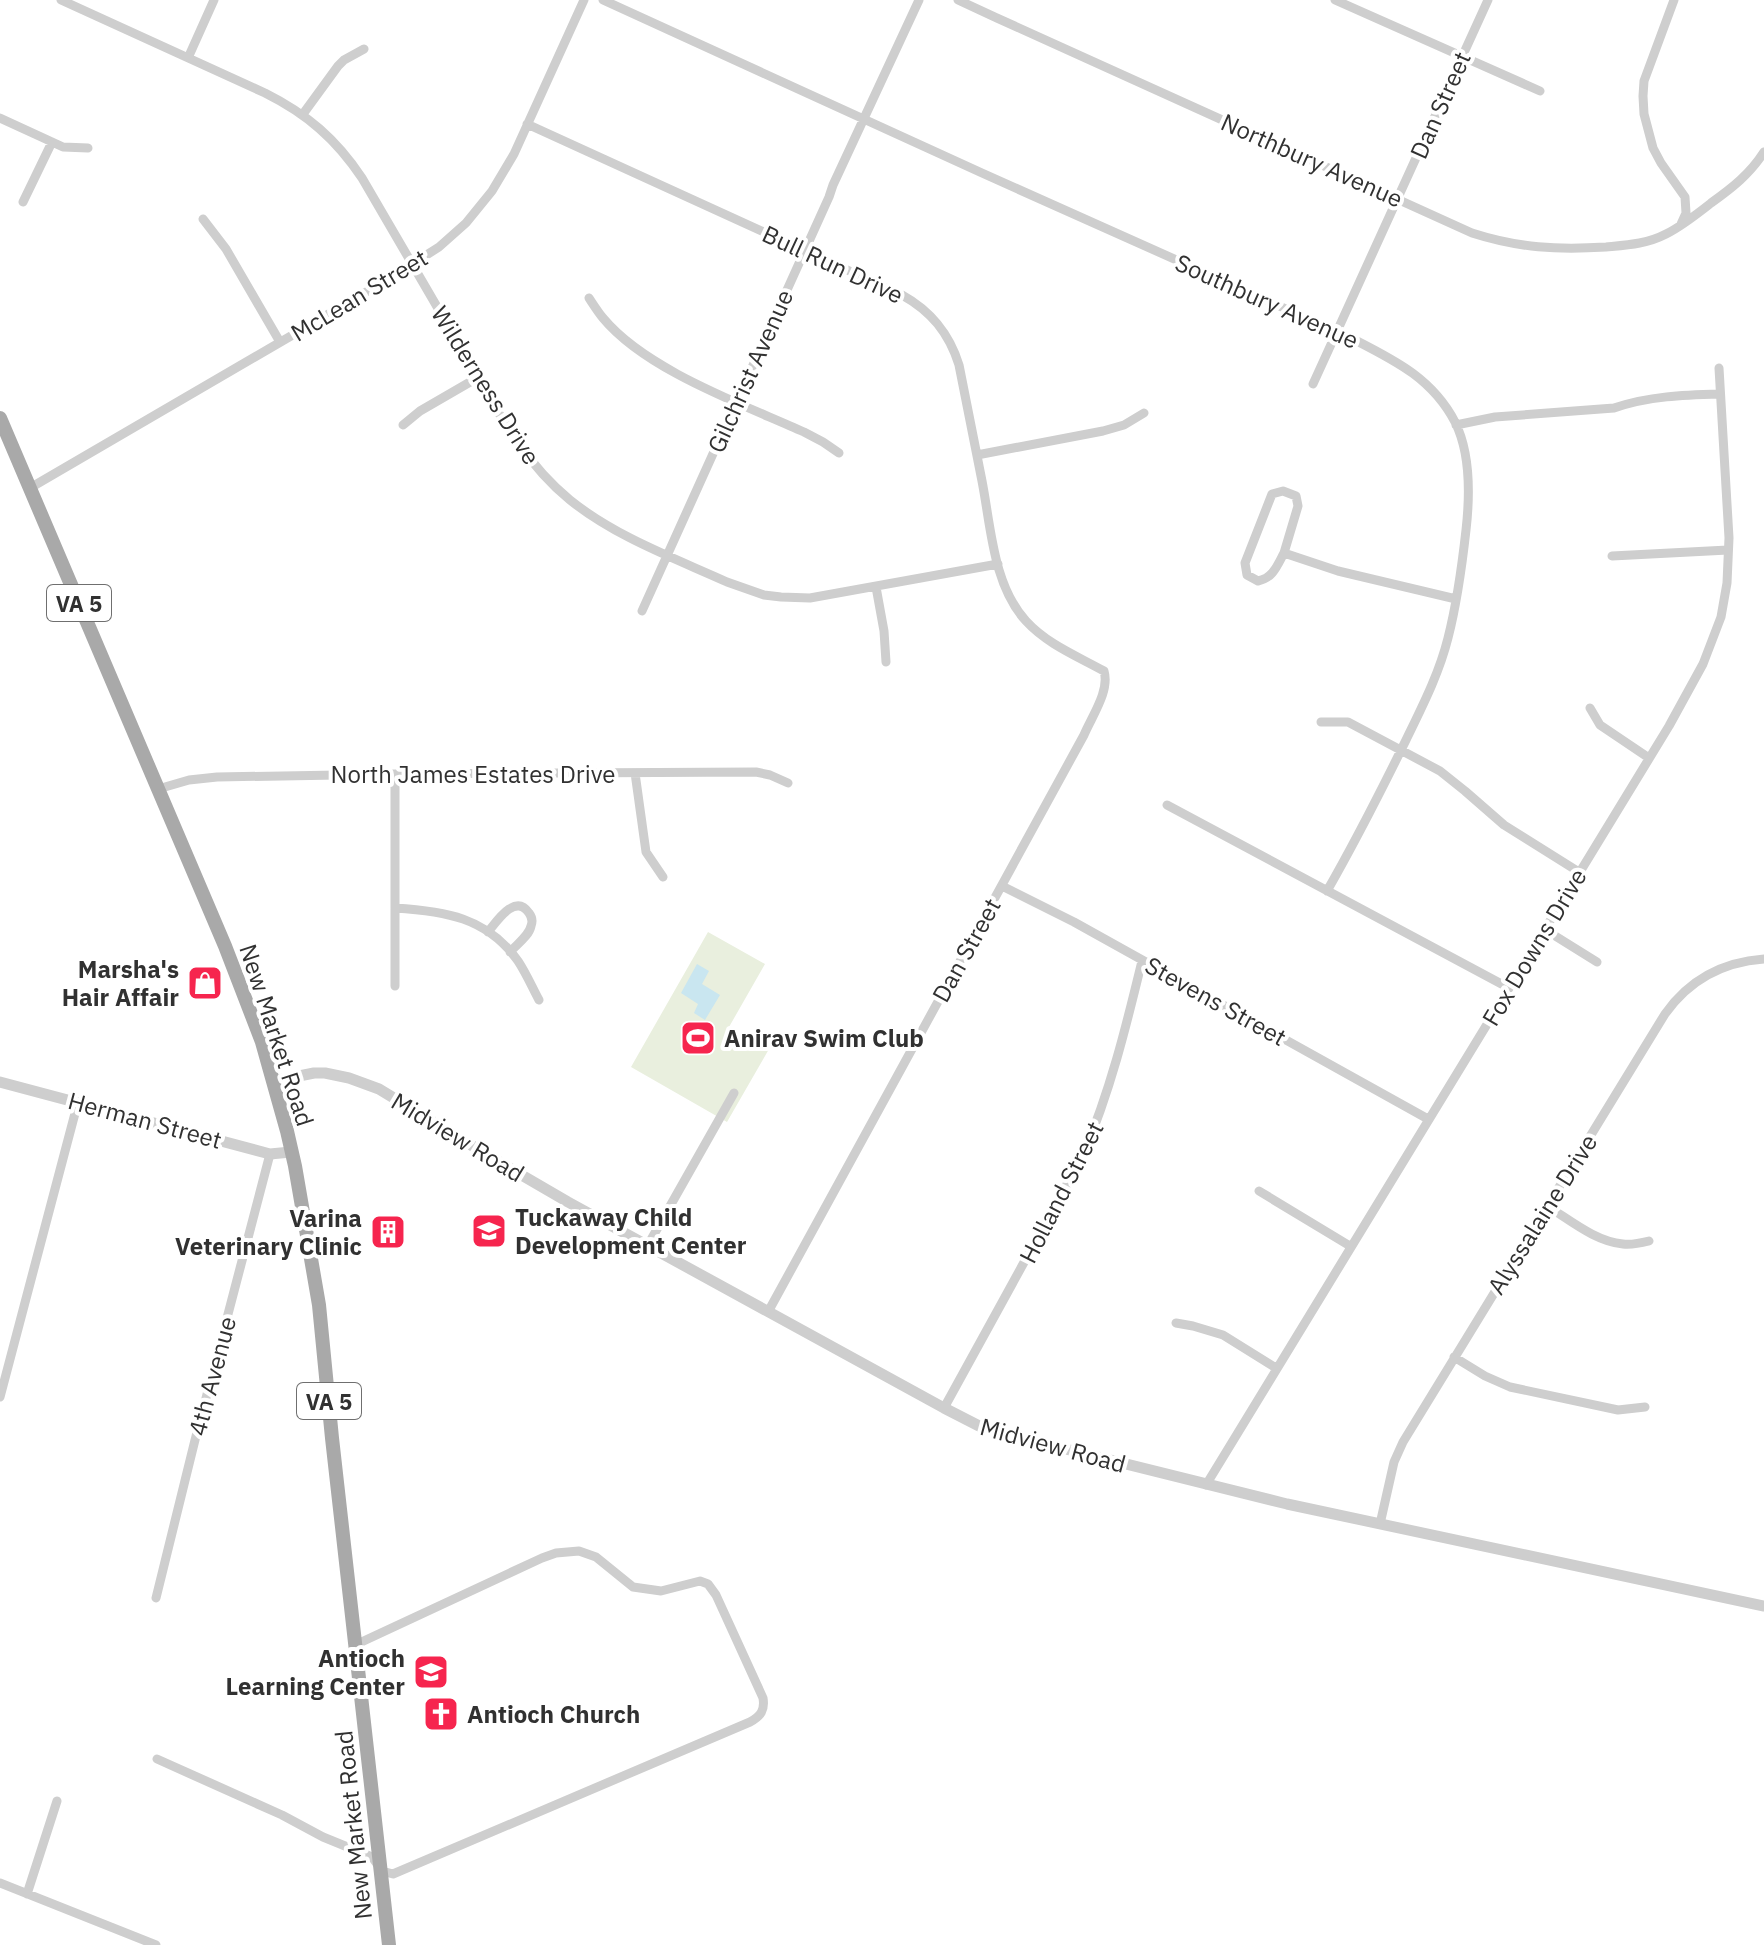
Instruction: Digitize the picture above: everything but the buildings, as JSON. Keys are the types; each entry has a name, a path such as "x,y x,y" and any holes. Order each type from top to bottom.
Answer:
{"main road":[{"name":"New Market Road","path":"0,418 236,973 274,1081 291,1152 319,1305 389,1945"}],"street":[{"name":"Wilderness Drive","path":"61,0 265,93 303,114 327,135 354,166 518,444 549,481 606,525 747,590 781,597 823,597 998,564"},
{"path":"188,58 214,0"},
{"name":"McLean Street","path":"30,488 439,247 479,209 504,173 584,0"},
{"name":"Southbury Avenue","path":"603,0 1338,332 1403,365 1432,391 1456,425 1468,472 1467,518 1456,599 1447,641 1431,688 1327,891"},
{"name":"Gilchrist Avenue","path":"642,611 919,0"},
{"name":"Northbury Avenue","path":"958,0 1472,233 1500,242 1570,250 1649,241 1679,227 1736,186 1764,152"},
{"path":"1335,0 1540,91"},
{"name":"Dan Street","path":"1313,384 1488,0"},
{"path":"1674,0 1644,81 1643,96 1644,114 1653,148 1685,197 1686,213 1679,227"},
{"path":"303,114 338,66 364,49"},
{"path":"0,118 69,148 88,148"},
{"name":"Bull Run Drive","path":"527,124 902,295 933,317 949,339 959,365 998,564 1006,590 1034,630 1102,670"},
{"path":"23,202 52,142"},
{"path":"203,219 226,249 280,342"},
{"path":"589,298 604,319 633,346 684,377 804,432 839,453"},
{"name":"Fox Downs Drive","path":"1206,1485 1691,689 1703,664 1721,617 1727,583 1729,538 1719,368"},
{"path":"403,425 420,411 477,378"},
{"path":"1456,425 1495,417 1614,408 1661,396 1720,394"},
{"path":"977,455 1103,431 1124,425 1144,413"},
{"path":"1283,491 1296,496 1298,506 1284,553 1267,579 1258,581 1247,575 1245,563 1272,494 1283,491"},
{"path":"1612,556 1728,550"},
{"path":"1284,553 1338,571 1456,599"},
{"path":"876,587 886,662"},
{"name":"Dan Street","path":"768,1312 1084,735 1105,689 1106,677 1102,670"},
{"path":"1590,708 1600,725 1649,758"},
{"path":"1321,722 1348,722 1440,771 1504,825 1579,872"},
{"name":"North James Estates Drive","path":"158,789 189,780 217,777 395,774 756,772 788,783"},
{"path":"635,773 646,852 663,877"},
{"path":"395,774 395,986"},
{"path":"1167,805 1509,988"},
{"name":"Stevens Street","path":"1002,886 1428,1119"},
{"path":"488,932 514,906 528,911 531,928 510,952"},
{"path":"395,908 433,910 470,922 488,932 518,961 539,1000"},
{"path":"1544,929 1597,962"},
{"name":"Alyssalaine Drive","path":"1380,1524 1398,1451 1659,1023 1676,1000 1716,970 1764,959"},
{"name":"Holland Street","path":"944,1408 1023,1268 1097,1124 1114,1072 1142,961"},
{"name":"Midview Road","path":"274,1081 325,1073 369,1085 502,1164 985,1429 1206,1485 1764,1606"},
{"name":"Herman Street","path":"0,1082 270,1154 291,1152"},
{"path":"648,1245 734,1093"},
{"path":"0,1397 78,1102"},
{"name":"4th Avenue","path":"156,1598 270,1154"},
{"path":"1259,1191 1350,1246"},
{"path":"1547,1206 1606,1241 1630,1245 1649,1241"},
{"path":"1176,1323 1223,1335 1276,1368"},
{"path":"1454,1357 1510,1387 1608,1409 1645,1407"},
{"path":"157,1759 372,1857 382,1871 396,1873 750,1722 759,1717 763,1709 763,1698 716,1595 708,1584 700,1581 669,1590 639,1589 623,1581 596,1557 579,1551 566,1551 542,1558 355,1645"},
{"path":"27,1894 57,1801"},
{"path":"0,1883 156,1945"}],"green space":[{"name":"Anirav Swim Club","path":"708,932 765,964 729,1027 769,1049 727,1122 631,1067"}],"water":[{"path":"697,964 709,971 702,984 720,995 705,1020 694,1013 698,1004 681,993"}],"place":[{"name":"Marsha's Hair Affair","path":"205,983"},
{"name":"Anirav Swim Club","path":"698,1038"},
{"name":"Tuckaway Child Development Center","path":"489,1231"},
{"name":"Varina Veterinary Clinic","path":"388,1232"},
{"name":"Antioch Learning Center","path":"431,1672"},
{"name":"Antioch Church","path":"441,1714"}]}
